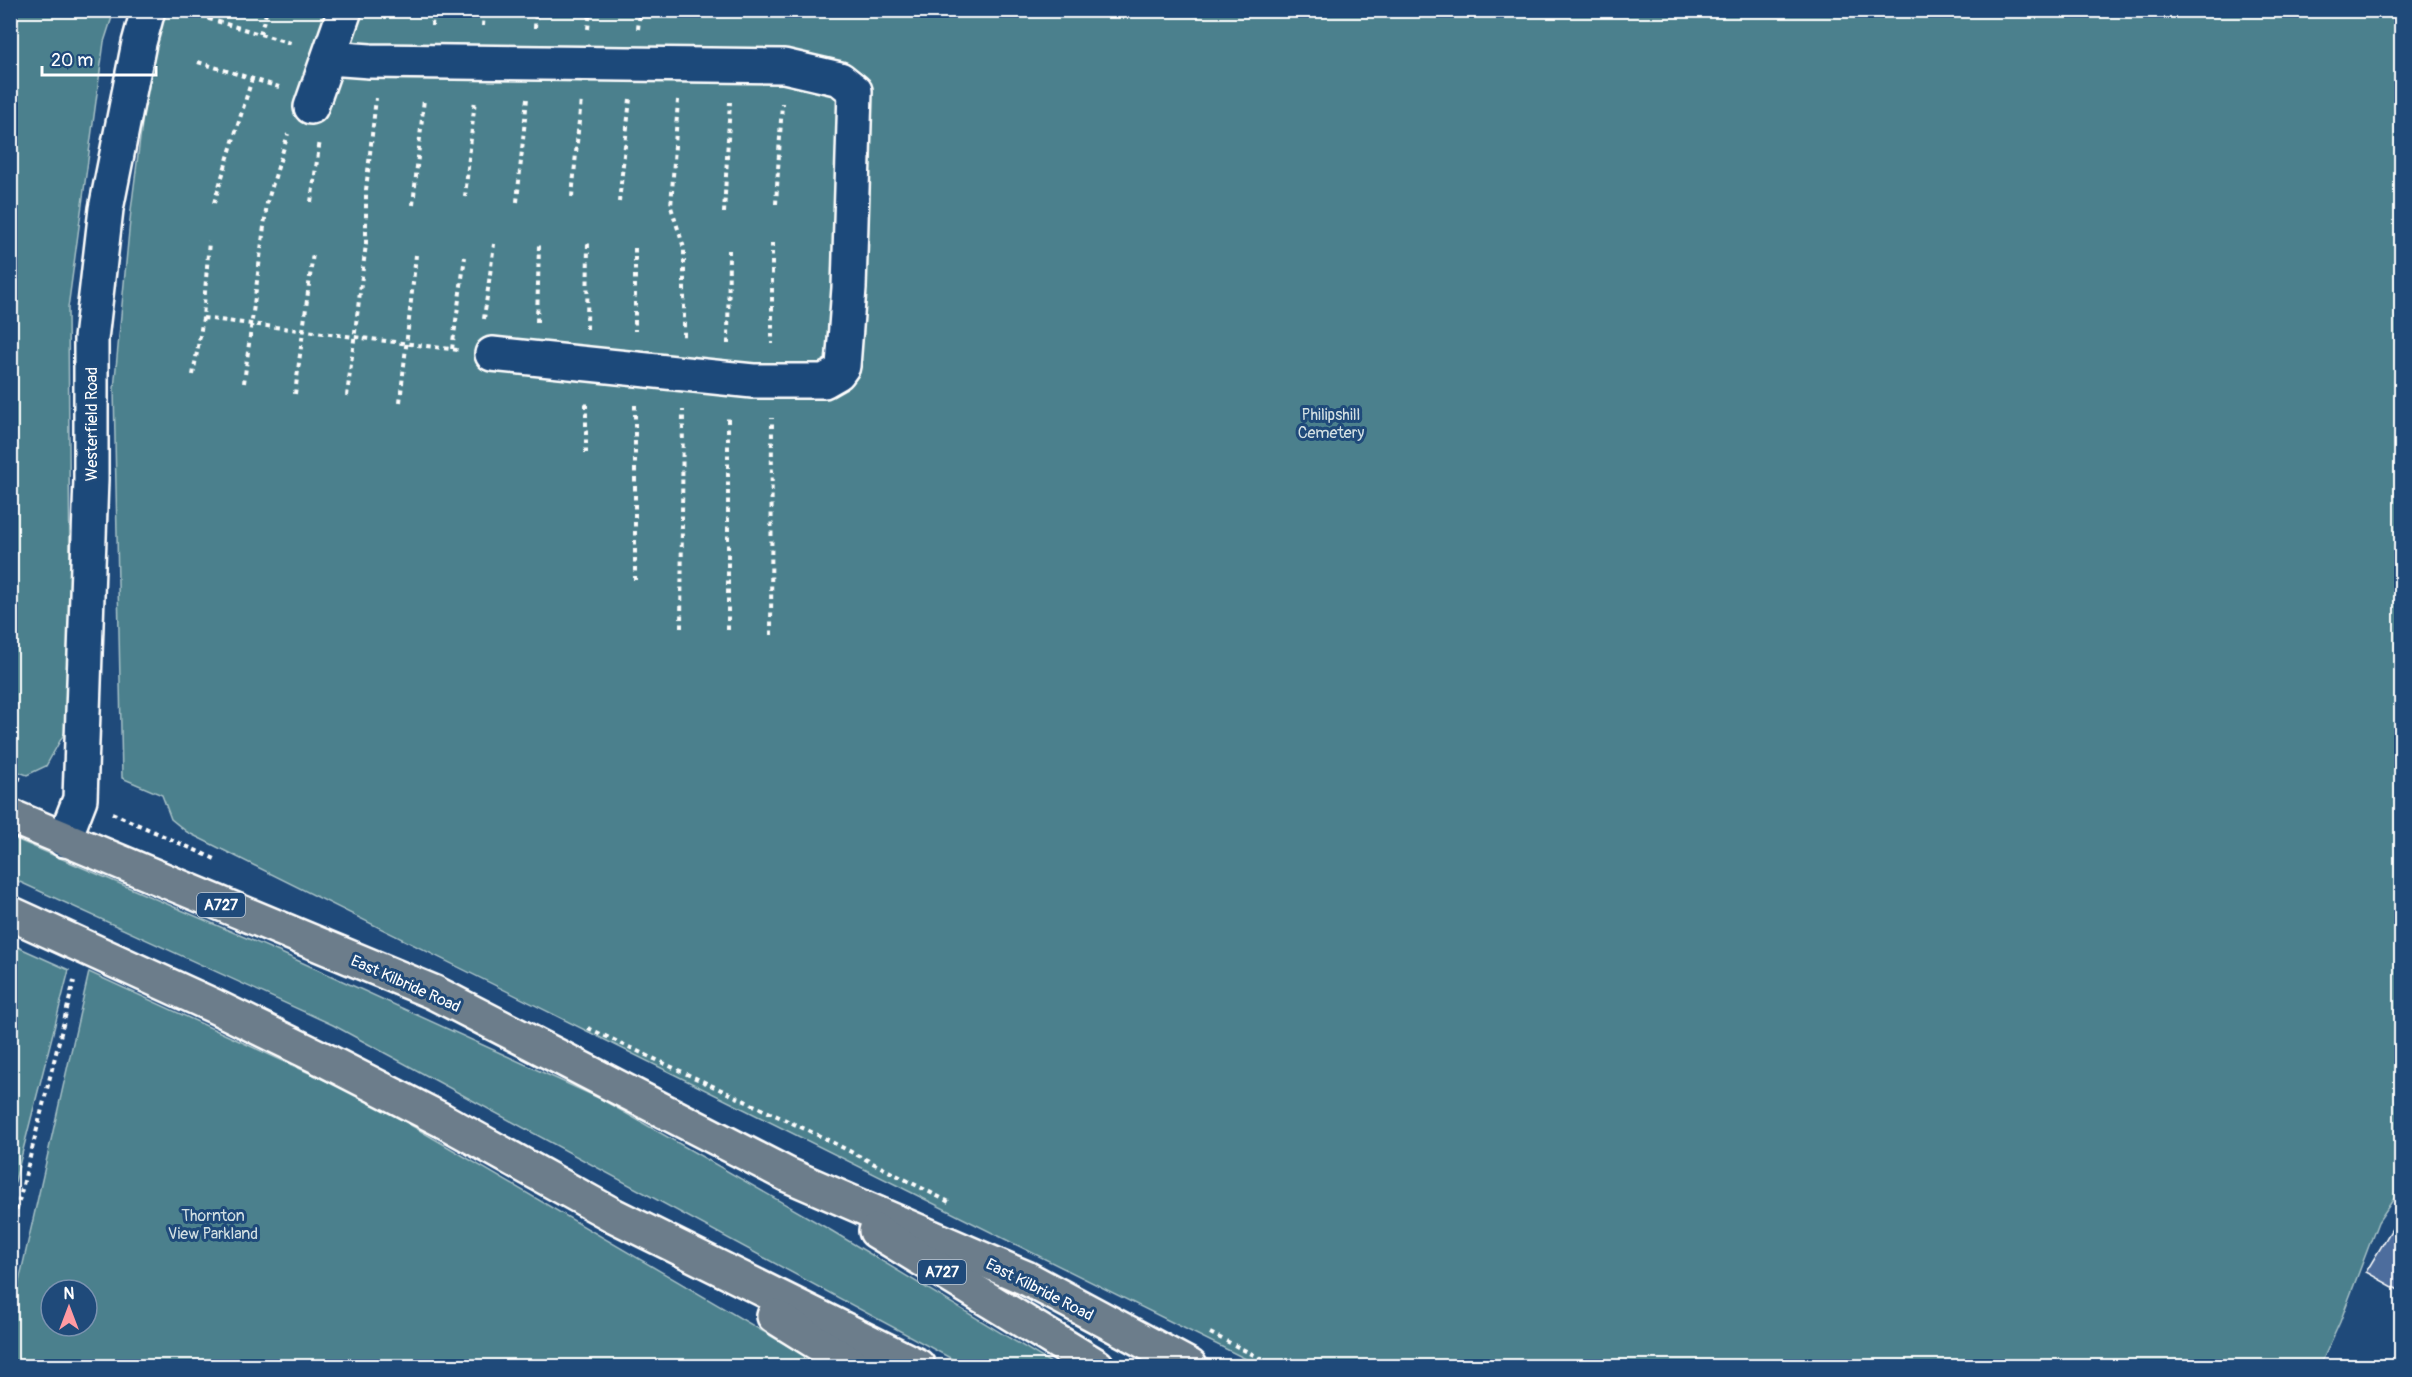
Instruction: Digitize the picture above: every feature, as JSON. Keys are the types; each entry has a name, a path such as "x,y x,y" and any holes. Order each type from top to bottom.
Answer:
{"main road":[{"name":"East Kilbride Road","path":"10,816 433,992 788,1175 1026,1278 1190,1366"},
{"path":"10,913 214,1006 325,1060 442,1120 613,1215 918,1366"},
{"name":"East Kilbride Road","path":"788,1175 1006,1312 1097,1366"},
{"path":"613,1215 854,1366"}],"street":[{"name":"Westerfield Road","path":"64,840 80,799 91,478 91,339 106,209 139,43 148,10"},
{"path":"313,103 345,10"},
{"path":"329,56 381,61 784,66 840,79 855,91 849,288 843,366 838,373 824,381 772,381 486,353"}],"path":[{"path":"212,10 209,19 329,56"},
{"path":"260,34 267,10"},
{"path":"413,206 433,10"},
{"path":"465,196 484,10"},
{"path":"517,202 536,10"},
{"path":"572,197 590,10"},
{"path":"620,202 640,10"},
{"path":"347,396 366,244 366,190 381,61"},
{"path":"198,62 252,79 313,103 322,121 311,202"},
{"path":"724,213 733,66"},
{"path":"776,204 784,66"},
{"path":"214,203 252,79"},
{"path":"244,384 267,203 296,112 313,103"},
{"path":"193,375 203,318 209,241"},
{"path":"771,636 772,243"},
{"path":"203,318 486,353 494,244"},
{"path":"537,359 539,245"},
{"path":"635,248 635,580"},
{"path":"728,630 729,249"},
{"path":"295,394 313,253"},
{"path":"400,402 416,255"},
{"path":"452,349 465,256"},
{"path":"10,1237 83,947"}],"green space":[{"path":"11,11 114,11 104,42 68,308 71,721 46,766 27,775 11,769"},
{"name":"Philipshill Cemetery","path":"165,11 2401,11 2401,1188 2378,1222 2340,1322 2320,1366 1260,1366 187,832 171,819 162,795 122,778 114,389 131,210 152,44"},
{"path":"11,837 279,952 601,1099 832,1231 1056,1366 965,1366 333,1025 11,878"},
{"path":"10,944 69,970 11,1197"},
{"name":"Thornton View Parkland","path":"89,972 368,1100 822,1366 11,1366 11,1317"}],"building":[{"path":"2402,1212 2402,1292 2366,1272"}]}
